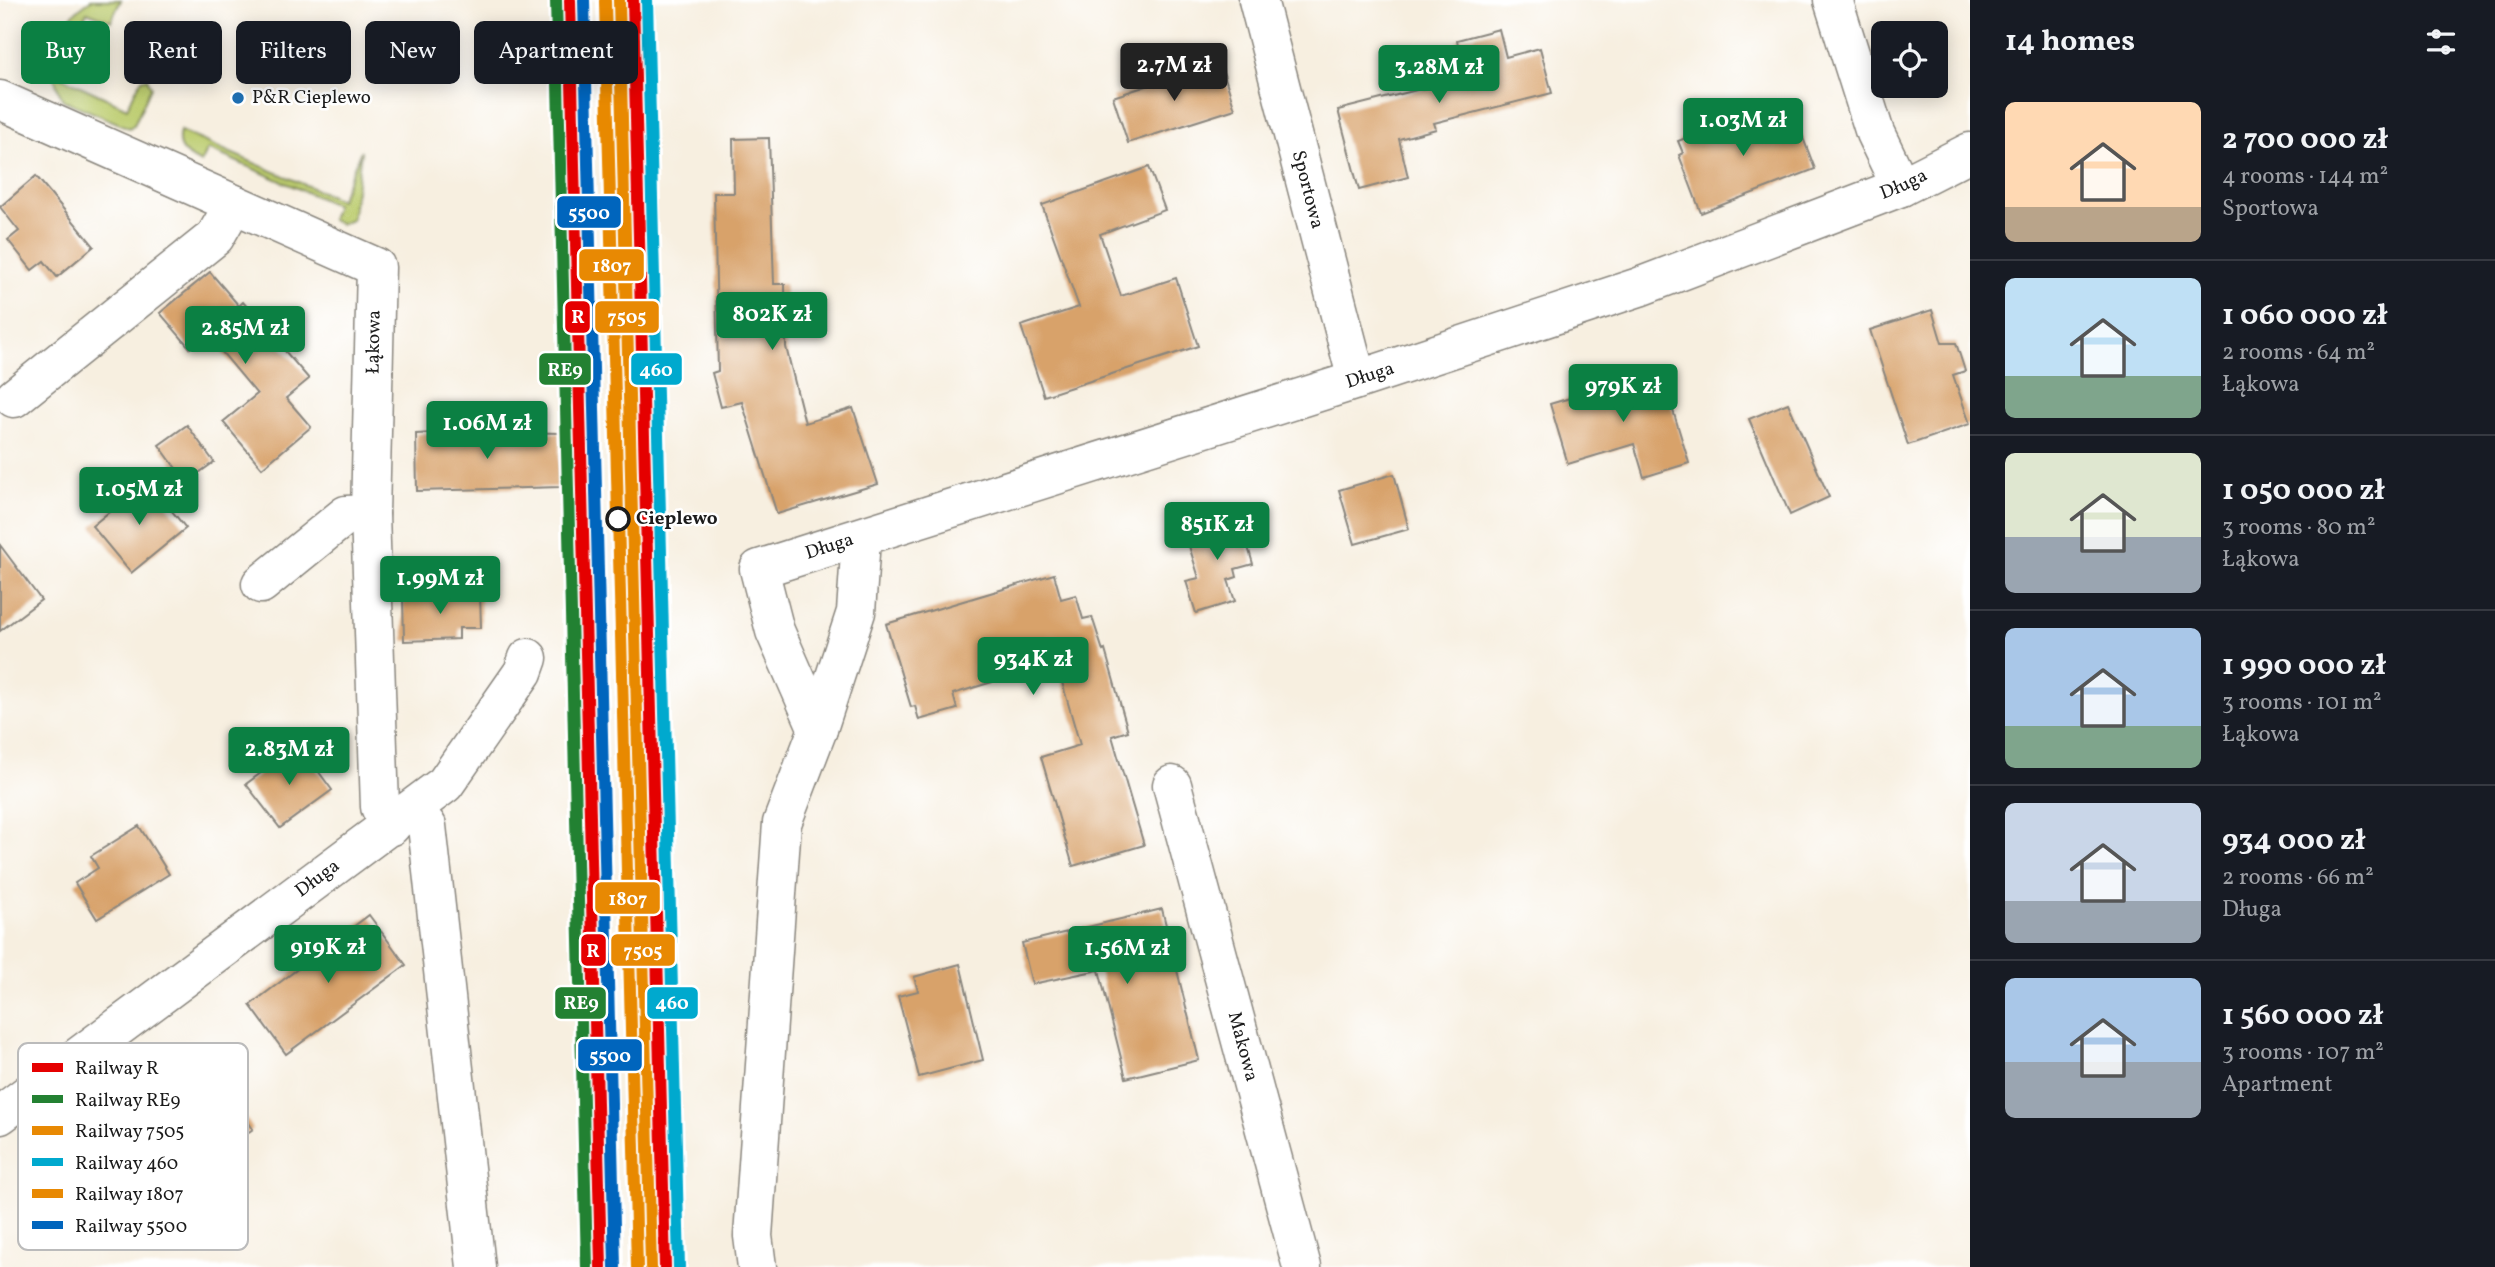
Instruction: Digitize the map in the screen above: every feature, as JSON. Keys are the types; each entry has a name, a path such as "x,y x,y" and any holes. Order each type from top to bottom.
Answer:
{"street":[{"name":"Sportowa","path":"1258,0 1357,380"},
{"path":"1833,0 1875,133 1901,187"},
{"name":"Łąkowa","path":"0,100 376,267 370,513 380,807 427,826 476,1267"},
{"name":"Długa","path":"818,729 775,631 765,601 760,569 1357,380 1639,287 1901,187 1970,152"},
{"path":"14,398 215,237 234,204"},
{"path":"261,584 346,515 370,513"},
{"path":"757,1267 753,1236 782,823 818,729 856,612 861,539"},
{"name":"Długa","path":"97,1043 445,785 523,672 528,658"},
{"name":"Makowa","path":"1172,785 1302,1267"},
{"name":"Długa","path":"0,1115 18,1102"}],"green space":[{"path":"91,0 121,0 111,21 87,12 83,21 68,21"},
{"path":"76,84 127,108 139,84 150,84 151,87 134,125 129,128 63,100 57,86"},
{"path":"180,131 340,200 361,151 352,220 340,224 331,220 336,205 208,149 201,163 180,147"}],"building":[{"path":"1499,29 1506,57 1540,48 1552,93 1434,123 1436,129 1399,139 1408,177 1359,190 1338,110 1464,78 1453,60 1461,59 1457,40"},
{"path":"1220,62 1235,109 1128,143 1113,97"},
{"path":"1746,108 1753,127 1793,112 1815,169 1701,213 1679,155 1683,153 1678,141 1709,129 1707,124"},
{"path":"769,138 774,284 785,284 786,347 805,423 853,408 878,484 777,514 742,402 721,407 712,373 718,371 714,193 734,193 733,139"},
{"path":"1149,167 1165,210 1100,234 1121,296 1176,278 1198,346 1044,396 1021,326 1079,307 1042,205"},
{"path":"36,176 94,246 57,277 44,261 32,270 8,240 19,231 0,207"},
{"path":"210,272 239,306 243,302 309,379 286,398 311,427 262,468 223,422 257,394 207,334 190,348 160,313"},
{"path":"1932,310 1942,343 1956,343 1965,371 1953,375 1970,424 1908,445 1870,330"},
{"path":"1661,371 1689,463 1644,477 1634,444 1568,464 1550,404"},
{"path":"1788,403 1829,497 1790,515 1749,419"},
{"path":"187,425 214,462 186,482 159,445"},
{"path":"476,431 559,433 560,487 417,491 416,434"},
{"path":"1394,474 1409,529 1355,544 1339,490"},
{"path":"147,481 186,528 131,573 92,526"},
{"path":"1239,516 1253,564 1235,569 1237,577 1228,580 1235,601 1196,613 1186,581 1199,578 1185,533"},
{"path":"0,545 41,600 0,631"},
{"path":"1054,574 1061,599 1076,595 1083,619 1092,617 1103,651 1105,650 1128,731 1112,736 1144,845 1073,866 1041,757 1080,745 1050,640 985,659 992,682 953,694 957,709 919,720 915,706 911,707 886,624"},
{"path":"480,594 481,628 459,628 459,639 404,641 403,596"},
{"path":"299,745 332,790 280,828 246,784"},
{"path":"139,826 169,874 97,919 75,883 98,868 91,856"},
{"path":"1162,909 1199,1060 1126,1078 1099,970 1032,984 1022,943"},
{"path":"369,915 406,965 286,1054 250,1005"},
{"path":"960,964 983,1060 919,1077 898,996 918,991 914,977"}],"rail line":[{"name":"RE9","path":"556,0 587,1267"},
{"name":"R","path":"570,0 601,1267"},
{"name":"5500","path":"584,0 615,1267"},
{"name":"7505","path":"619,0 651,1267"},
{"name":"R","path":"633,0 665,1267"},
{"name":"460","path":"647,0 679,1267"},
{"name":"1807","path":"605,1 637,1267"}],"place":[{"name":"P&R Cieplewo","path":"238,98"},
{"name":"Cieplewo","path":"618,519"}]}
